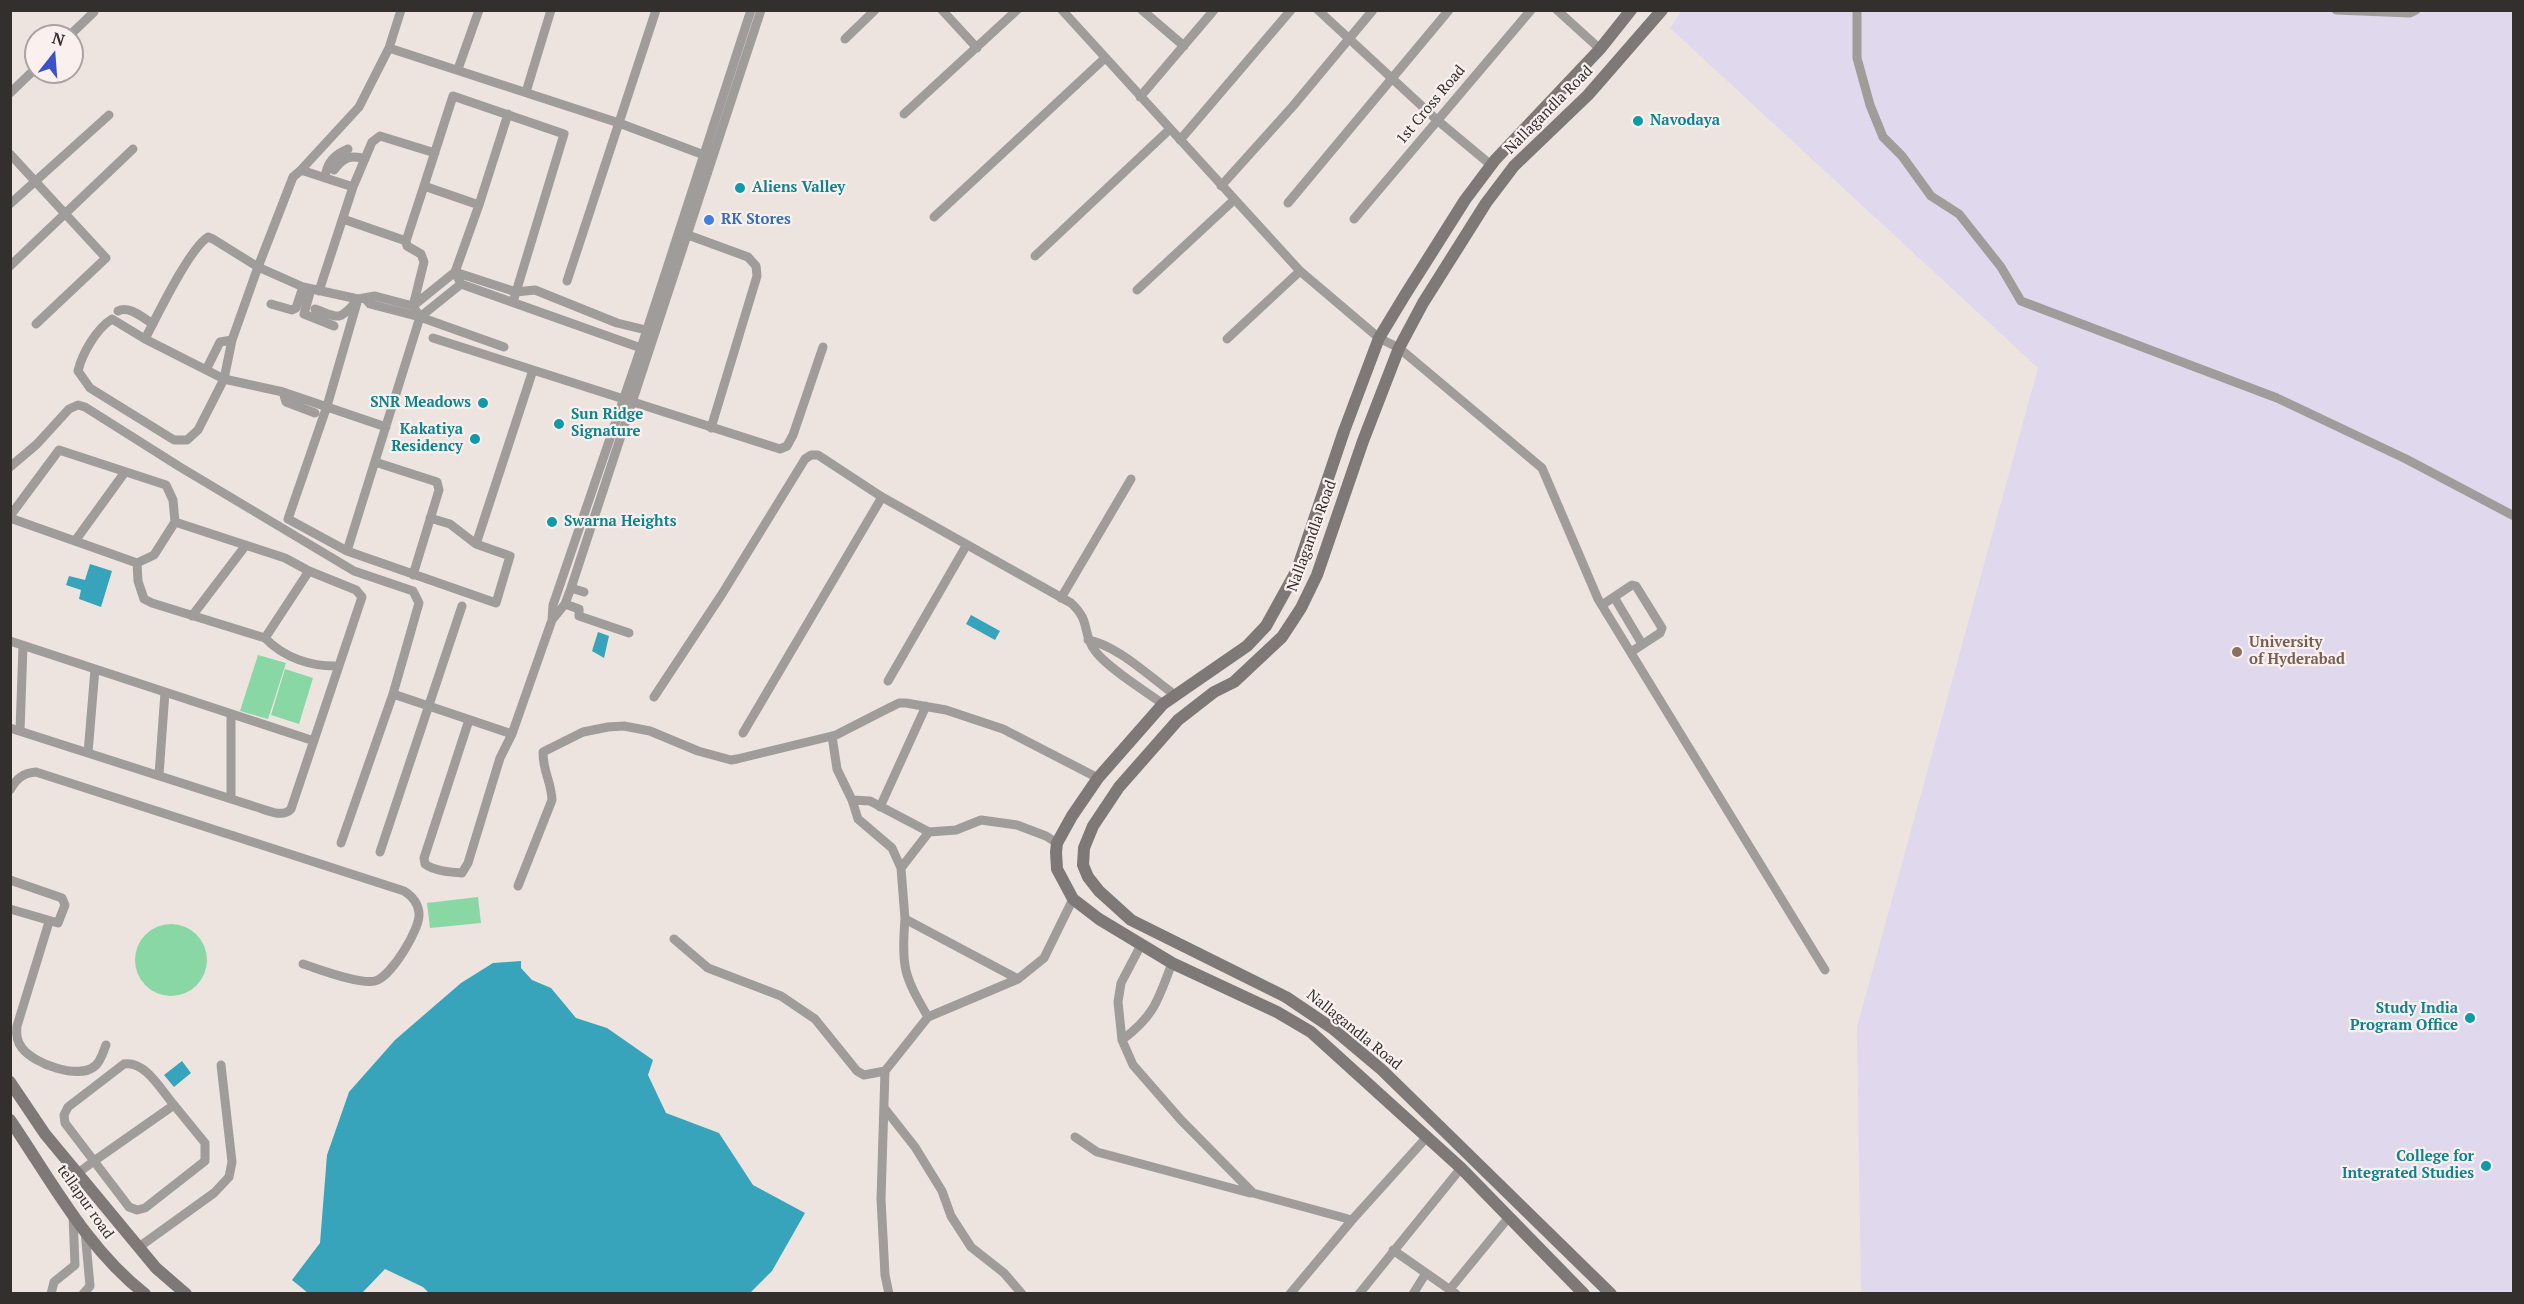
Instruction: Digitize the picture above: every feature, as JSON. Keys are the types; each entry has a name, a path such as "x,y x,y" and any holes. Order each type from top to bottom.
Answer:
{"main road":[{"name":"Nallagandla Road","path":"1579,1292 1461,1168 1311,1032 1277,1012 1172,963 1073,899 1057,869 1057,843 1098,778 1163,704 1247,646 1266,626 1297,570 1344,431 1379,338 1465,200 1491,165 1600,49 1631,10"},
{"name":"Nallagandla Road","path":"1611,1293 1382,1070 1332,1028 1286,997 1131,921 1088,877 1083,865 1084,848 1093,826 1119,787 1174,725 1214,692 1234,682 1282,637 1301,608 1317,575 1363,441 1399,348 1439,277 1486,203 1514,166 1588,95 1662,10"},
{"path":"1277,1012 1286,997"},
{"path":"10,1082 45,1134 156,1268 186,1293"},
{"name":"tellapur road","path":"10,1120 85,1231 121,1275 145,1293"}],"street":[{"path":"386,427 283,392 224,379 145,339 112,319 105,324 81,359 78,371 90,388 174,440 187,440 198,430 224,379 232,340 293,177 359,107 389,48 401,10"},
{"path":"458,69 479,10"},
{"path":"526,92 551,10"},
{"path":"567,281 656,10"},
{"path":"468,720 424,858 425,864 429,867 462,873 465,870 500,758 512,734 552,620 553,605 641,348 751,10"},
{"path":"844,39 875,10"},
{"path":"942,10 977,48"},
{"path":"904,114 1017,10"},
{"path":"1062,10 1300,271 1379,338 1399,348 1542,468 1602,604 1826,970"},
{"path":"1142,10 1184,46"},
{"path":"1140,97 1214,10"},
{"path":"1180,140 1291,10"},
{"path":"1318,10 1437,120 1491,165"},
{"path":"1221,186 1373,10"},
{"path":"1288,203 1449,10"},
{"name":"1st Cross Road","path":"1354,219 1531,10"},
{"path":"1557,10 1600,49"},
{"path":"1857,10 1857,58 1870,105 1883,137 1902,156 1930,196 1959,214 2001,267 2021,301 2277,398 2406,459 2514,516"},
{"path":"2336,10 2399,13 2416,10"},
{"path":"552,620 565,604 571,588 761,11"},
{"path":"82,24 94,12"},
{"path":"389,48 619,123 704,155"},
{"path":"934,217 1105,58"},
{"path":"10,93 24,80"},
{"path":"413,306 424,262 421,254 407,246 406,241 453,96 559,131 564,136 513,302"},
{"path":"413,306 455,272 508,114"},
{"path":"10,204 109,115"},
{"path":"1035,256 1170,129"},
{"path":"334,326 304,314 311,289 343,219 353,187 372,142 380,136 435,153"},
{"path":"10,266 133,149"},
{"path":"325,178 330,161 348,149"},
{"path":"10,154 106,258 36,324"},
{"path":"334,170 354,155 365,159"},
{"path":"300,171 353,187"},
{"path":"424,186 479,205"},
{"path":"1137,290 1234,200"},
{"path":"343,219 406,241"},
{"path":"688,235 748,257 756,266 757,276 711,428"},
{"path":"145,339 187,264 208,237 258,267 311,289 362,298 375,296 413,306 420,317"},
{"path":"1227,339 1300,271"},
{"path":"455,272 516,292 535,290 617,323 646,330"},
{"path":"455,272 461,284 641,348"},
{"path":"347,551 420,317 461,284"},
{"path":"271,304 292,310 311,289"},
{"path":"362,298 370,304 420,317 504,347"},
{"path":"315,309 337,317 346,314 362,298"},
{"path":"362,298 288,519 347,551 496,603 510,556 476,544 450,524 430,518"},
{"path":"118,311 123,308 128,309 153,324"},
{"path":"433,338 780,448 787,446 793,435 822,347"},
{"path":"206,370 220,342 232,340"},
{"path":"476,544 533,370"},
{"path":"283,392 286,402 315,413"},
{"path":"10,467 37,444 69,409 78,405 85,407 354,571 413,591 419,603 393,694 342,843"},
{"path":"59,450 166,485 173,500 175,522 154,555 137,563 10,517 59,450"},
{"path":"654,697 722,594 805,459 818,454 882,497 1071,603 1085,618 1088,640 1098,655 1163,704"},
{"path":"375,462 437,482 439,490 413,575"},
{"path":"75,541 125,472"},
{"path":"1061,598 1131,478"},
{"path":"743,733 882,497"},
{"path":"23,646 15,730 231,799 282,814 287,813 291,808 362,597 356,590 309,571 285,558 175,522"},
{"path":"192,616 246,545"},
{"path":"888,681 966,546"},
{"path":"137,563 138,581 144,599 265,638 276,649 293,658 324,667 339,666"},
{"path":"265,638 309,571"},
{"path":"1602,604 1632,585 1636,586 1656,618 1662,631 1631,652"},
{"path":"571,588 584,592"},
{"path":"1614,597 1642,644"},
{"path":"565,604 579,609 579,616 629,633"},
{"path":"380,852 462,606"},
{"path":"1614,625 1626,617"},
{"path":"1088,640 1114,651 1175,695"},
{"path":"10,641 314,741"},
{"path":"88,753 94,669"},
{"path":"159,775 165,692"},
{"path":"393,694 512,734"},
{"path":"518,886 552,800 552,786 543,769 543,752 583,732 608,727 624,726 650,731 698,751 731,760 832,736 898,704 926,706 1005,725 1098,778"},
{"path":"880,807 926,706"},
{"path":"231,714 231,799"},
{"path":"832,736 837,769 852,800 858,819 892,848 901,868 905,919 904,960 908,982 928,1017"},
{"path":"10,790 15,781 25,773 36,772 404,891 413,897 420,915 415,930 395,964 385,976 375,982 358,980 303,964"},
{"path":"852,800 870,801 929,832 956,830 981,820 1017,825 1046,836 1057,843"},
{"path":"901,868 929,832"},
{"path":"10,880 62,898 65,905 58,923 10,909"},
{"path":"889,1293 885,1275 881,1198 885,1071 928,1017 1018,979 1044,958 1073,899"},
{"path":"905,919 1018,979"},
{"path":"49,922 17,1026 16,1035 20,1046 35,1059 67,1071 93,1068 99,1062 106,1045"},
{"path":"674,939 708,968 781,996 815,1019 857,1071 864,1075 885,1071"},
{"path":"1141,945 1121,983 1118,1002 1122,1040 1133,1065 1153,1089 1253,1193"},
{"path":"1122,1040 1148,1017 1158,1001 1172,963"},
{"path":"133,1062 141,1066 174,1105 205,1143 205,1161 146,1208 137,1210 129,1207 65,1123 64,1115 68,1107 124,1064 133,1062"},
{"path":"139,1247 214,1193 230,1177 232,1162 221,1065"},
{"path":"78,1173 174,1105"},
{"path":"885,1109 926,1165 942,1191 951,1216 971,1247 1004,1273 1022,1293"},
{"path":"1076,1137 1097,1152 1352,1220"},
{"path":"1290,1293 1426,1138"},
{"path":"1359,1293 1461,1168"},
{"path":"51,1293 54,1282 75,1265 73,1213"},
{"path":"1393,1250 1453,1291 1509,1217"},
{"path":"83,1293 90,1286 85,1231"},
{"path":"1413,1293 1425,1273"}],"shaded area":[{"name":"University of Hyderabad","path":"1682,10 2513,11 2513,1293 1861,1293 1857,1027 2038,368 1670,28"}],"green space":[{"path":"258,655 286,663 268,719 240,711"},
{"path":"285,669 313,678 299,724 271,715"},
{"path":"478,897 481,923 430,928 427,903"},
{"path":"171,924 191,930 201,940 207,960 201,980 191,990 171,996 151,990 141,980 135,960 141,940 151,930"}],"water":[{"path":"90,564 112,571 101,607 79,599 81,590 66,585 69,576 85,580"},
{"path":"971,615 1000,631 995,640 966,624"},
{"path":"598,632 609,636 604,658 592,651"},
{"path":"521,961 521,968 532,980 551,988 576,1018 607,1028 653,1060 648,1075 666,1113 719,1133 753,1185 805,1213 772,1271 750,1293 429,1293 423,1287 385,1269 362,1293 308,1293 292,1280 320,1243 327,1155 349,1092 395,1040 461,983 493,963"},
{"path":"182,1061 191,1073 174,1087 164,1075"}],"place":[{"name":"Navodaya","path":"1638,121"},
{"name":"Aliens Valley","path":"740,188"},
{"name":"RK Stores","path":"709,220"},
{"name":"SNR Meadows","path":"483,403"},
{"name":"Sun Ridge Signature","path":"559,424"},
{"name":"Kakatiya Residency","path":"475,439"},
{"name":"Swarna Heights","path":"552,522"},
{"name":"University of Hyderabad","path":"2237,652"},
{"name":"Study India Program Office","path":"2470,1018"},
{"name":"College for Integrated Studies","path":"2486,1166"}]}
